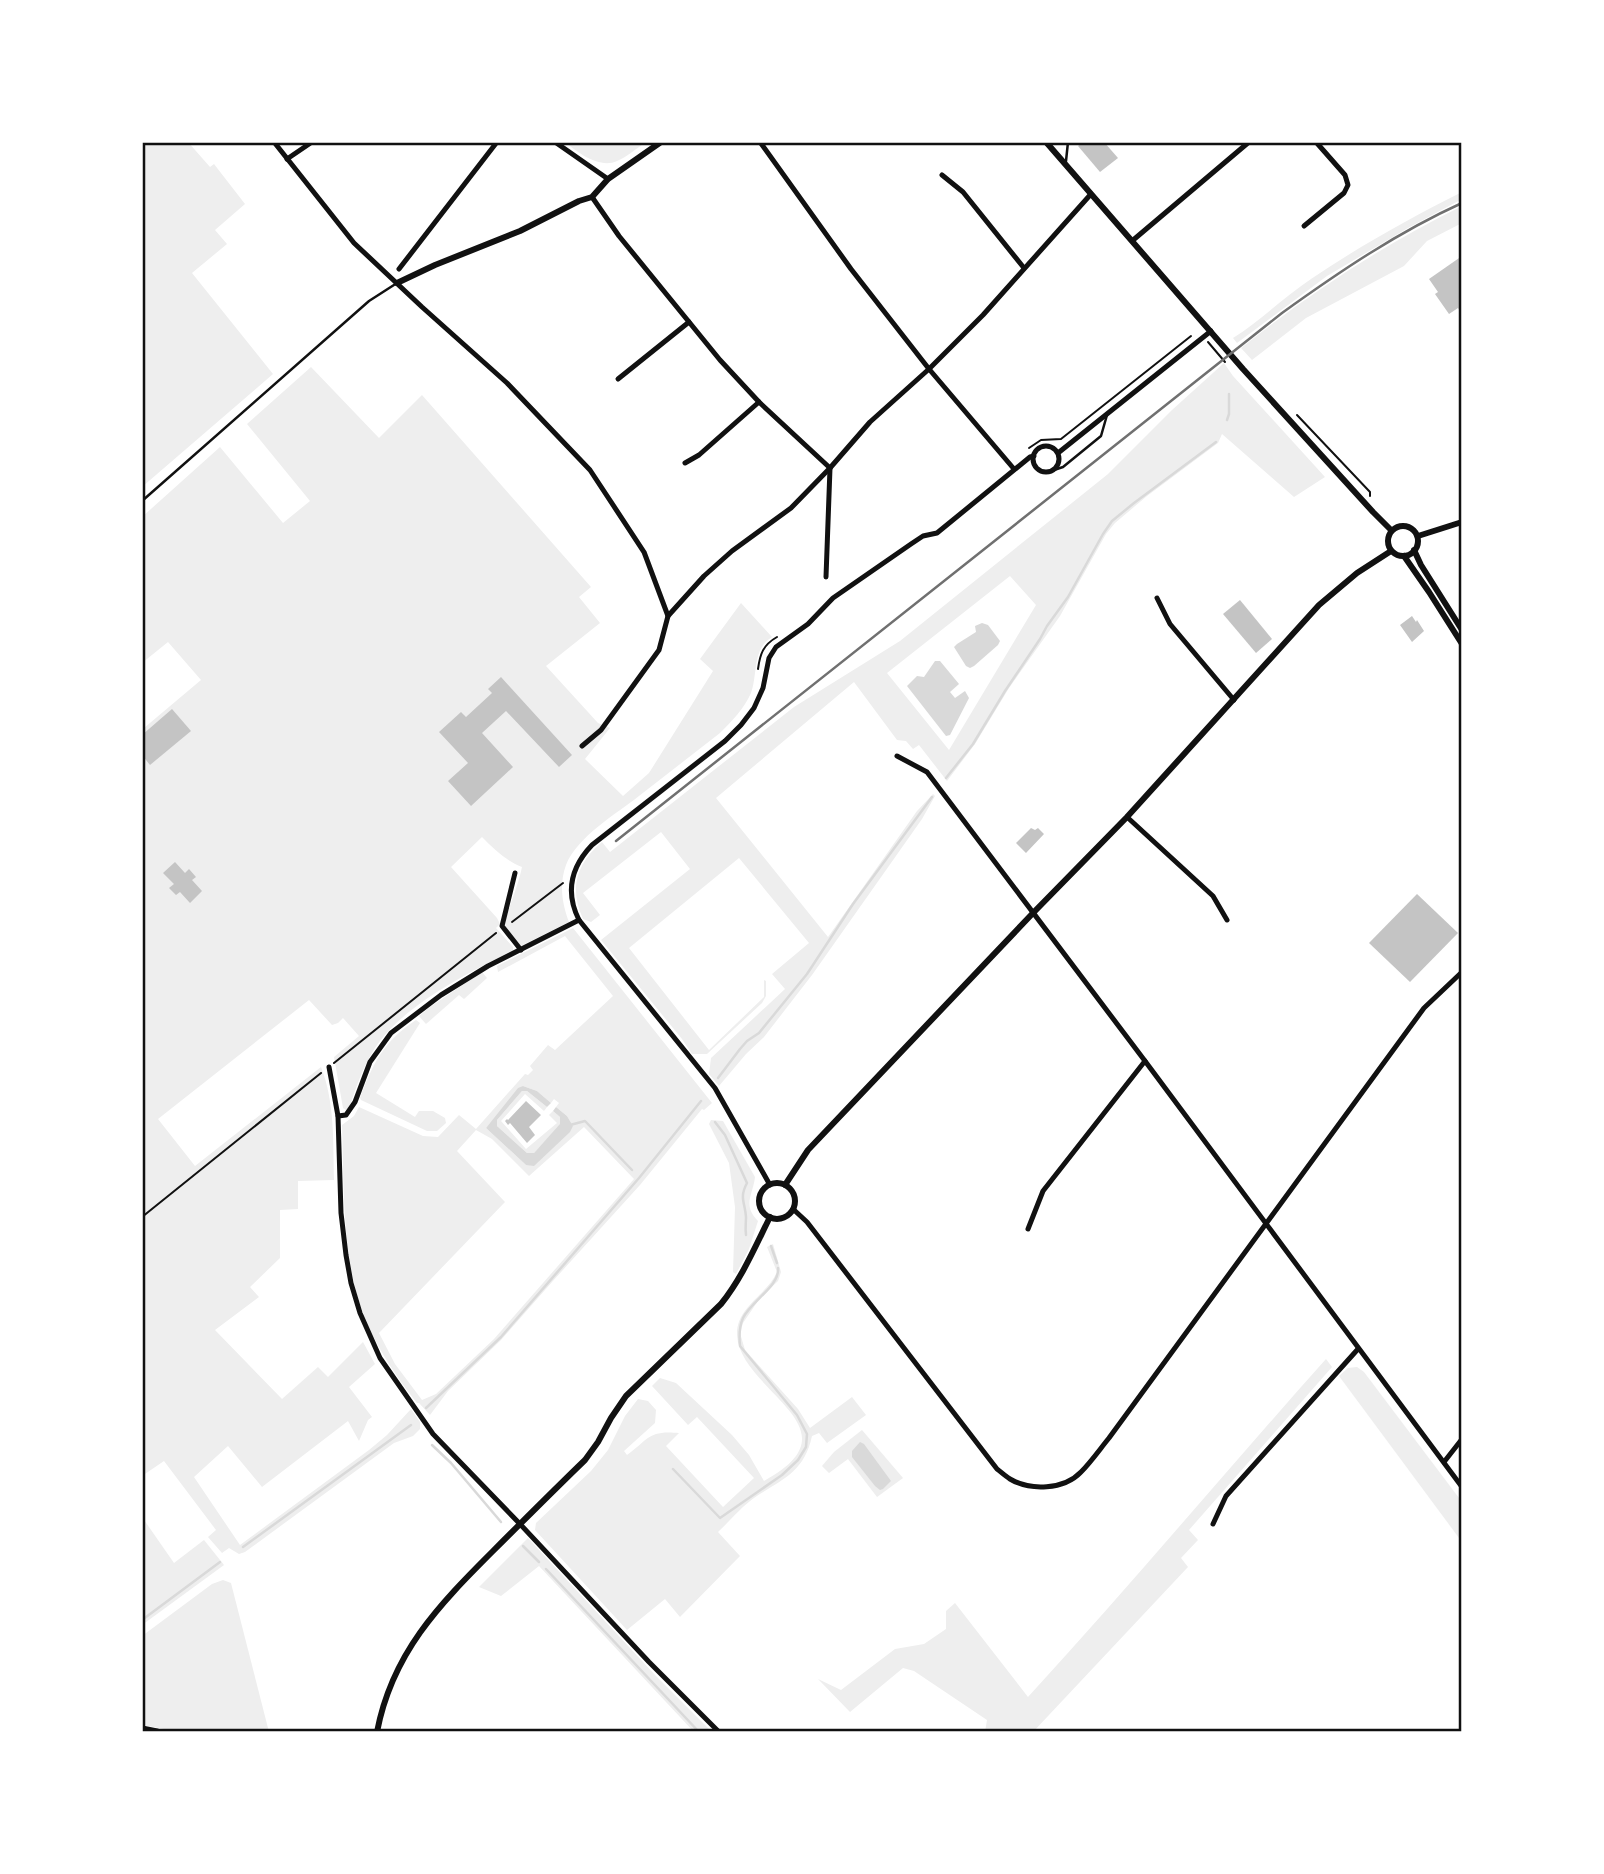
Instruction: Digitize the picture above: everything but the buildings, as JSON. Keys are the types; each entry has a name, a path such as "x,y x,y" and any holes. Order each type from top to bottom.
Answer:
{"main road":[{"path":"142,1729 157,1732"}],"street":[{"path":"274,142 354,243 507,383 590,470 644,552 668,615"},
{"path":"287,159 312,142"},
{"path":"399,269 497,142"},
{"path":"555,142 608,179"},
{"path":"397,283 592,197 608,179 661,142"},
{"path":"760,142 851,269 929,369 1014,469"},
{"path":"1046,142 1210,331 1391,530"},
{"path":"1132,241 1249,142"},
{"path":"1304,226 1344,192 1348,185 1345,174 1316,142"},
{"path":"943,175 963,192 1024,268"},
{"path":"582,746 601,730 659,650 668,615 704,576 732,551 791,508 870,422 983,315 1091,194"},
{"path":"592,197 619,236 719,360 759,402 830,468 826,577"},
{"path":"618,379 689,322"},
{"path":"1058,453 1210,331"},
{"path":"685,463 699,455 759,402"},
{"path":"770,1185 715,1088 579,920 572,899 578,862 592,845 725,741 741,725 759,698 769,658 776,647 808,624 833,598 887,558 923,536 937,533 1036,452 1044,447 1054,449 1058,453 1059,463 1054,470 1041,471 1035,465 1034,456"},
{"path":"1418,536 1462,522"},
{"path":"1398,526 1411,528 1418,536 1414,551 1404,556 1391,551 1387,542 1391,530 1398,526"},
{"path":"785,1185 808,1150 1127,817 1329,596 1357,573 1391,551"},
{"path":"1414,551 1462,629"},
{"path":"1404,556 1462,644"},
{"path":"1157,598 1170,624 1234,700"},
{"path":"897,756 927,772 1462,1488"},
{"path":"1127,817 1213,896 1227,920"},
{"path":"515,873 502,926 521,950"},
{"path":"338,1116 346,1115 355,1102 370,1062 391,1033 441,995 488,966 579,920"},
{"path":"793,1209 807,1222 997,1469 1010,1479 1026,1485 1045,1487 1062,1483 1079,1474 1117,1427 1424,1008 1462,971"},
{"path":"1028,1229 1043,1191 1145,1061"},
{"path":"329,1067 338,1116 341,1213 346,1255 351,1283 380,1358 433,1434 719,1732"},
{"path":"775,1183 785,1185 794,1195 793,1209 783,1218 770,1217 761,1208 761,1194 775,1183"},
{"path":"377,1732 390,1683 419,1632 452,1592 585,1460 618,1406 636,1384 727,1297 770,1217"},
{"path":"1213,1524 1226,1496 1358,1349"},
{"path":"1444,1462 1462,1439"}],"lane":[{"path":"1065,164 1068,142"},
{"path":"142,501 369,301 397,283"},
{"path":"1054,470 1063,467 1101,436 1108,413"}],"path":[{"path":"1025,452 1041,440 1061,439 1198,331"},
{"path":"1203,337 1223,359"},
{"path":"758,669 763,648 785,632"},
{"path":"142,1217 503,928 565,882"}],"shaded area":[{"path":"142,142 188,142 210,167 214,164 245,204 215,230 227,244 192,273 273,374 142,487"},
{"path":"565,142 646,142 621,159 604,163 583,155"},
{"path":"1462,192 1462,199 1327,276 1237,343 1233,338 1329,267 1385,233"},
{"path":"1462,206 1462,223 1427,241 1404,266 1306,318 1252,360 1241,348 1348,271"},
{"path":"1224,363 1325,477 1294,497 1222,434 1218,443 1147,496 1106,534 1060,616 1009,688 975,744 947,781 919,745 913,749 906,741 897,740 854,682 716,798 828,937 917,811 933,794 935,796 922,819 812,975 764,1037 719,1086 709,1074 711,1058 785,989 772,974 809,943 739,858 629,948 709,1050 764,997 764,980 766,981 766,996 762,1003 707,1054 692,1054 601,940 690,869 661,832 583,893 600,915 591,922 583,919 576,897 578,877 586,859 602,842 610,852 794,707 900,641 1108,474","holes":["1010,576 1036,605 949,750 887,673"]},
{"path":"311,367 379,438 422,395 591,587 579,597 600,623 546,666 598,723 610,728 585,759 623,796 649,773 713,671 700,659 741,603 772,637 761,648 751,693 733,719 720,733 598,827 571,855 564,872 562,887 569,922 521,946 504,926 522,867 496,851 482,837 451,867 497,918 500,924 496,928 513,950 419,1004 387,1032 360,1077 349,1108 343,1108 334,1057 359,1036 343,1018 332,1025 309,1000 158,1119 195,1166 321,1067 329,1094 334,1180 298,1181 298,1209 280,1210 280,1258 250,1287 259,1297 215,1330 282,1399 318,1367 328,1377 363,1342 375,1364 349,1387 372,1417 359,1441 348,1421 262,1487 228,1446 194,1477 240,1545 369,1450 411,1409 420,1422 420,1429 413,1436 394,1443 245,1552 239,1554 229,1548 222,1553 208,1537 216,1530 164,1461 142,1476 142,726 144,728 201,680 168,642 142,663 142,517 220,447 283,523 310,501 247,424"},
{"path":"982,623 988,625 1000,641 970,668 954,647 976,632 975,626"},
{"path":"935,661 940,661 959,684 950,692 955,698 965,691 969,698 950,735 946,736 907,686 917,676 924,677"},
{"path":"573,928 712,1103 702,1109 640,1185 501,1340 448,1391 430,1415 417,1403 389,1364 367,1322 356,1291 346,1229 342,1125 354,1116 359,1107 423,1136 438,1137 459,1115 476,1129 525,1074 528,1075 533,1070 530,1066 548,1045 555,1050 613,996 565,936 498,972 497,966","holes":["523,1086 537,1091 551,1103 554,1099 559,1103 556,1107 567,1116 573,1126 526,1165 486,1128","584,1127 634,1179 494,1339 436,1394 422,1400 395,1364 379,1333 505,1202 457,1151 476,1130 492,1139 529,1176"]},
{"path":"482,972 487,978 464,999 459,995 426,1024 419,1016 430,1007"},
{"path":"416,1020 420,1023 376,1093 415,1117 419,1111 433,1111 445,1118 446,1123 437,1131 427,1131 360,1098 381,1054 396,1036"},
{"path":"523,1086 537,1091 551,1103 547,1107 527,1091 522,1091 497,1120 497,1126 527,1153 534,1153 560,1124 560,1117 553,1111 556,1107 567,1116 573,1126 534,1166 526,1165 486,1128 518,1088"},
{"path":"522,1091 527,1091 547,1107 544,1111 525,1094 501,1121 526,1149 557,1123 549,1115 553,1111 560,1117 561,1124 534,1153 527,1153 497,1126 497,1120"},
{"path":"711,1120 723,1121 755,1177 749,1205 758,1221 749,1249 736,1274 733,1272 735,1207 729,1163 709,1124"},
{"path":"773,1244 781,1272 778,1281 760,1298 743,1323 740,1333 745,1350 798,1409 810,1428 852,1397 866,1415 827,1443 819,1433 812,1436 804,1459 798,1467 749,1502 718,1532 740,1556 680,1617 665,1599 627,1630 535,1530 536,1523 591,1471 608,1450 625,1416 638,1399 648,1401 656,1410 655,1423 624,1451 627,1455 655,1434 679,1433 666,1446 723,1507 754,1478 697,1417 688,1425 652,1386 660,1378 676,1383 732,1435 749,1455 764,1481 791,1462 802,1444 799,1427 743,1355 737,1335 741,1317 777,1272 767,1247"},
{"path":"1326,1359 1332,1367 1189,1530 1198,1540 1181,1558 1188,1567 1033,1732 985,1732 987,1720 914,1671 903,1668 850,1712 818,1679 841,1690 895,1649 924,1644 946,1629 946,1611 955,1603 1028,1697"},
{"path":"1357,1367 1364,1372 1462,1502 1462,1542 1339,1376 1348,1368"},
{"path":"862,1430 903,1478 877,1497 848,1459 829,1473 822,1466 834,1452"},
{"path":"860,1442 891,1481 883,1489 875,1486 852,1457 852,1451"},
{"path":"142,1517 174,1563 204,1540 224,1565 142,1625"},
{"path":"528,1538 712,1732 694,1732 539,1566 501,1596 479,1587"},
{"path":"223,1580 231,1583 269,1732 181,1732 142,1725 142,1636 212,1584"}],"waterway":[{"path":"1227,420 1229,394"},
{"path":"946,778 973,744 1068,597 1112,521 1216,442"},
{"path":"718,1078 740,1049 759,1033 807,974 853,904 932,797"},
{"path":"426,1408 501,1337 639,1178 701,1101"},
{"path":"570,1125 585,1121 632,1170"},
{"path":"715,1122 725,1135 747,1183 743,1196 746,1235"},
{"path":"771,1246 777,1263"},
{"path":"673,1469 720,1518 782,1475 798,1460 806,1447 807,1434 797,1415 740,1346 743,1318 770,1287 778,1268"},
{"path":"243,1547 411,1425"},
{"path":"432,1445 451,1463 501,1522"},
{"path":"523,1546 539,1562"},
{"path":"142,1620 220,1562"},
{"path":"546,1569 699,1732"}],"railway":[{"path":"616,841 1282,313 1369,254 1462,203"}]}
